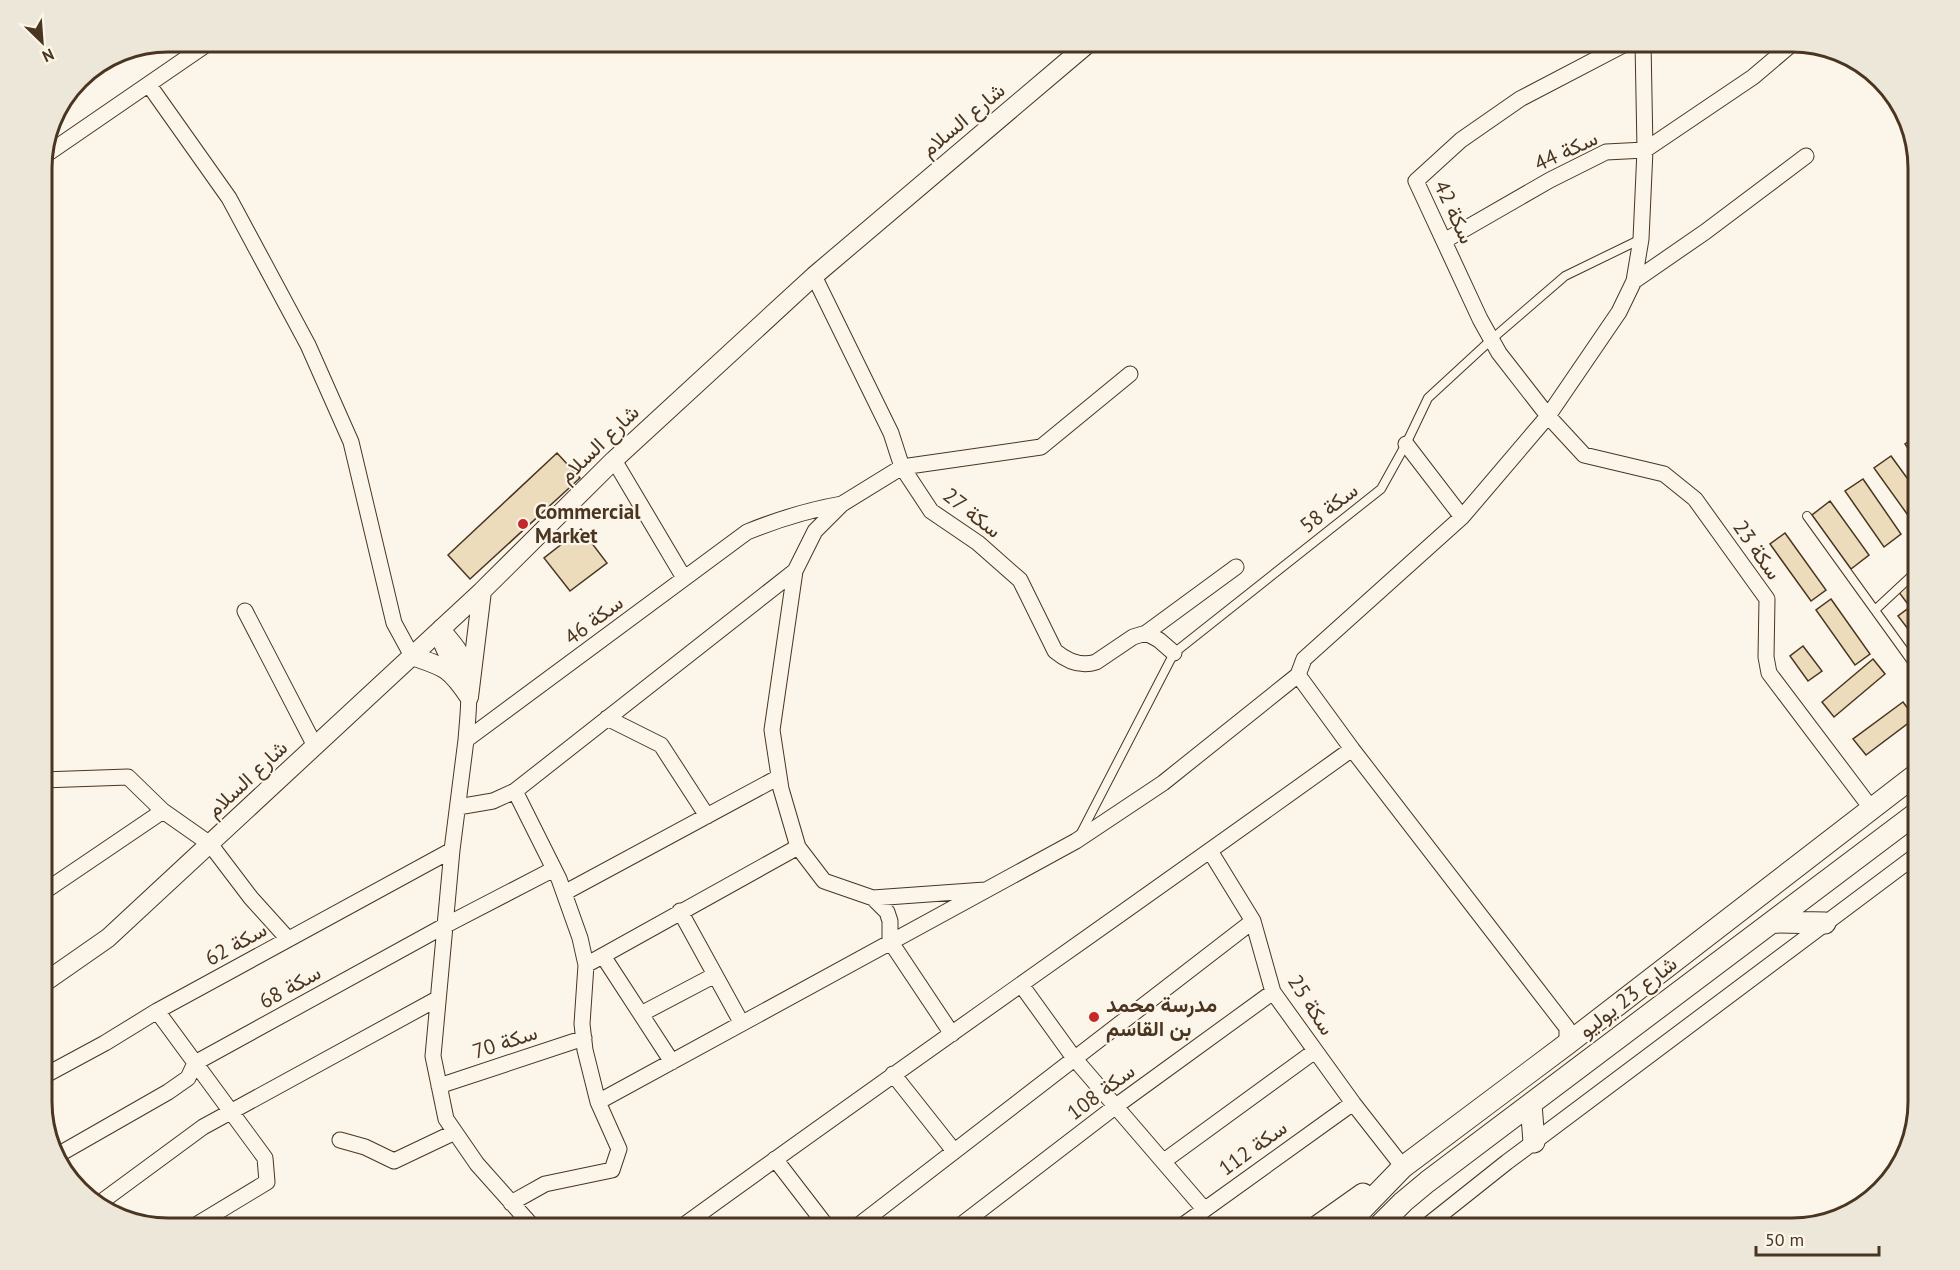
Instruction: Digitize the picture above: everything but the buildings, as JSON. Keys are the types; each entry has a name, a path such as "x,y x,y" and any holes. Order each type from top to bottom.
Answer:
{"main road":[{"name":"شارع 23 يوليو","path":"1354,1218 1403,1167 1572,1035 1908,780"},
{"name":"شارع 23 يوليو","path":"1387,1218 1402,1202 1908,820"},
{"path":"1772,922 1825,923"},
{"path":"1531,1104 1534,1142"},
{"path":"1329,1218 1403,1167"},
{"path":"1394,1218 1402,1202"}],"street":[{"name":"شارع السلام","path":"53,976 108,938 482,591 614,460 814,276 1078,52"},
{"name":"سكة 42","path":"1548,416 1499,353 1416,181 1461,140 1520,99 1610,52"},
{"path":"597,1102 1076,841 1163,783 1298,675 1304,659 1462,517 1548,416 1619,312 1634,281 1641,238 1645,150 1643,52"},
{"path":"1645,150 1753,77 1782,52"},
{"path":"54,149 194,53"},
{"path":"149,85 229,198 308,345 351,442 394,623 412,656 444,667 457,679"},
{"name":"سكة 44","path":"1444,241 1550,180 1606,152 1645,150"},
{"path":"1634,281 1705,232 1806,156"},
{"name":"سكة 27","path":"814,276 891,433 902,468 931,511 978,543 1020,580 1055,651 1064,659 1090,664 1096,662 1133,637 1146,633 1236,567"},
{"path":"985,890 873,898 824,881 798,847 779,777 772,730 795,571 815,531 842,504 902,468 1041,447 1130,374"},
{"name":"سكة 23","path":"1548,416 1584,455 1664,474 1695,499 1767,599 1766,657 1769,673 1871,808"},
{"path":"1406,444 1462,517"},
{"path":"614,460 684,578"},
{"name":"سكة 46","path":"466,740 747,532 785,517 842,504"},
{"path":"458,807 493,801 515,791 795,571"},
{"path":"482,591 452,850 433,1056 446,1119 477,1164 525,1218"},
{"path":"245,611 315,746"},
{"path":"441,627 459,651 466,670 469,697"},
{"path":"441,627 441,645 457,679 469,697"},
{"path":"1146,633 1159,640 1174,653"},
{"path":"1298,675 1352,749 1572,1035"},
{"path":"607,718 661,746 707,816"},
{"path":"694,1218 1352,749"},
{"path":"53,780 128,777 163,812 210,844 250,898 288,939"},
{"path":"564,893 779,777"},
{"path":"511,1203 545,1184 612,1170 619,1149 597,1102 584,1038 582,1024 586,965 580,938 554,869 515,791"},
{"path":"53,886 163,812"},
{"path":"586,965 798,847"},
{"name":"سكة 62","path":"53,1071 157,1011 452,850"},
{"name":"سكة 25","path":"1210,851 1252,921 1273,992 1353,1103 1403,1167"},
{"path":"1437,1218 1534,1142 1908,861"},
{"name":"سكة 68","path":"64,1152 174,1088 188,1078 195,1063 446,925 554,869"},
{"path":"873,898 887,912 890,921 890,941 951,1034"},
{"path":"680,911 741,1022"},
{"path":"868,1218 1252,921"},
{"path":"603,956 672,1062"},
{"path":"641,1014 715,975"},
{"path":"1022,986 1074,1058 1204,1209"},
{"name":"سكة 108","path":"970,1218 1116,1106 1273,992"},
{"path":"105,1199 203,1127 437,999"},
{"path":"157,1011 265,1158 267,1182 208,1218"},
{"name":"سكة 70","path":"439,1086 584,1038"},
{"path":"1164,1161 1315,1051"},
{"path":"893,1074 954,1151"},
{"name":"سكة 112","path":"1192,1218 1353,1103"},
{"path":"340,1140 366,1147 394,1161 455,1132"},
{"path":"776,1159 820,1218"}],"lane":[{"name":"سكة 58","path":"1076,841 1174,653 1381,489 1428,398 1492,339 1565,276 1641,238"},
{"path":"1808,516 1908,656"},
{"path":"1875,610 1908,579"}],"place":[{"name":"Commercial Market","path":"523,524"},
{"name":"مدرسة محمد بن القاسم","path":"1094,1017"}]}
